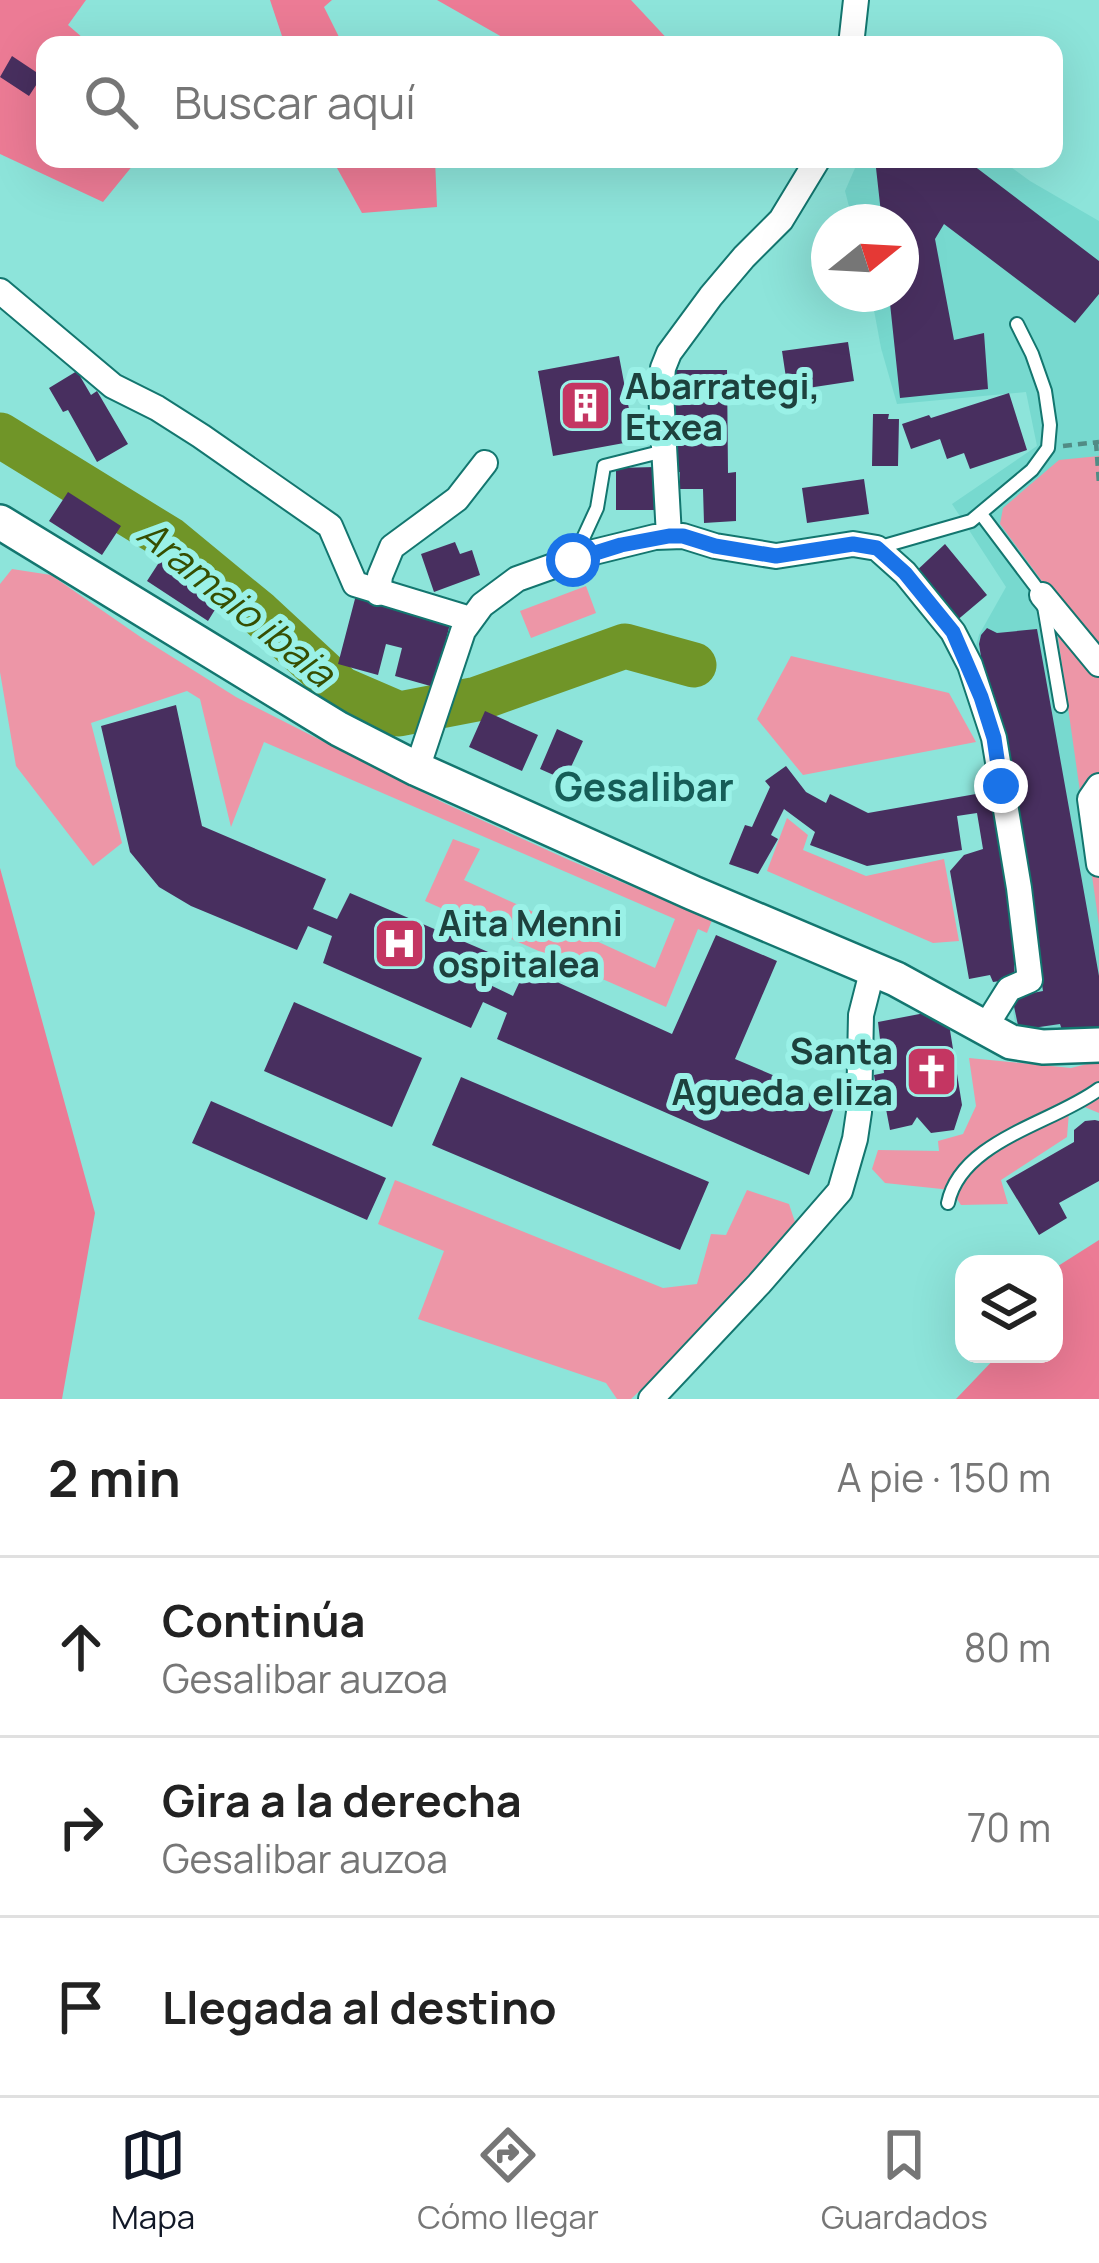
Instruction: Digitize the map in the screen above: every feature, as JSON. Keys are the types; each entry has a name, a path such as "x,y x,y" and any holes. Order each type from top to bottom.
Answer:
{"main road":[{"path":"0,522 339,729 417,769 873,968 1011,1042 1099,1046"}],"street":[{"path":"851,36 856,0"},
{"path":"669,536 663,368 711,296 781,220 813,168"},
{"path":"0,291 113,386 186,427 330,526 367,589 470,619"},
{"path":"367,589 380,576 392,547 457,499 485,463"},
{"path":"417,769 470,619 482,604 517,579 638,541 669,536 776,556 853,544 877,548 905,573 953,632 970,665 994,738 1030,980 1009,989 983,1029"},
{"path":"1042,595 1099,664"},
{"path":"1099,786 1090,800 1099,864"},
{"path":"651,1399 840,1191 859,1112 861,1015 873,968"}],"lane":[{"path":"877,548 971,520 1032,470 1048,448 1045,391 1017,324"},
{"path":"573,560 597,508 604,466 665,451"},
{"path":"981,514 1042,595 1061,706"},
{"path":"948,1203 951,1190 977,1157 1099,1089"}],"path":[{"path":"1048,448 1097,442 1099,484"}],"shaded area":[{"path":"0,0 86,0 68,25 81,36 36,36 36,168 131,168 103,202 0,154"},
{"path":"270,0 332,0 324,7 338,36 282,36"},
{"path":"437,0 631,0 665,36 500,36"},
{"path":"337,168 435,168 437,207 362,213"},
{"path":"855,168 1012,168 1099,221 1099,1032 1063,1039 1058,1027 1017,1033 1010,994 1039,988 994,712 976,645 1006,587 952,504 1037,446 1026,392 897,404 874,312 919,312 919,204 848,204 845,191"},
{"path":"1099,456 1099,925 1052,595 1000,524 1003,508 1059,460"},
{"path":"12,569 51,575 236,697 444,803 712,920 707,933 698,929 666,1007 425,901 453,839 480,849 464,880 655,968 675,919 264,742 231,827 200,699 187,691 91,723 122,843 93,866 16,766 0,672 0,584"},
{"path":"586,586 596,613 531,638 520,611"},
{"path":"791,656 949,693 976,742 803,775 757,719"},
{"path":"787,818 808,835 803,850 866,876 944,859 959,941 933,943 767,871"},
{"path":"0,868 95,1213 62,1399 0,1399"},
{"path":"969,1058 1071,1068 1099,1061 1099,1113 1082,1106 1069,1112 1067,1137 1001,1180 1008,1204 961,1205 951,1190 885,1183 872,1169 878,1150 939,1151 938,1141 963,1134 976,1106"},
{"path":"395,1180 663,1288 697,1284 711,1234 726,1235 747,1190 789,1204 796,1225 669,1363 631,1399 617,1399 606,1383 418,1319 444,1251 378,1224"},
{"path":"1099,1240 1099,1399 956,1399 990,1363 1063,1363 1063,1263"}],"building":[{"path":"12,56 36,72 36,85 29,96 0,77"},
{"path":"876,168 977,168 1099,261 1099,294 1075,323 944,224 935,239 954,340 984,333 988,389 900,398 891,312 919,312 919,204 880,204"},
{"path":"848,342 854,381 788,391 782,351"},
{"name":"Abarrategi, Etxea","path":"619,356 635,441 553,456 538,371"},
{"path":"672,370 727,370 728,473 736,472 736,521 704,523 703,489 680,489 680,472 673,473"},
{"path":"77,371 91,395 97,391 128,444 97,462 68,410 63,412 49,388"},
{"path":"1009,393 1027,450 970,469 964,453 947,459 940,439 911,449 902,424"},
{"path":"873,414 899,419 898,466 872,466"},
{"path":"655,467 656,510 616,510 616,468"},
{"path":"864,479 869,514 807,523 802,488"},
{"path":"68,492 121,526 102,555 49,521"},
{"path":"455,542 460,554 472,550 480,575 434,592 421,554"},
{"path":"945,544 987,595 955,622 913,574"},
{"path":"169,547 224,595 208,621 147,581"},
{"path":"356,595 451,620 434,687 395,676 402,648 386,644 378,675 338,664"},
{"path":"987,628 997,633 1037,629 1099,976 1099,1029 1064,1036 1060,1024 1019,1030 1012,997 1043,991 999,710 985,682 979,644"},
{"name":"Aita Menni ospitalea","path":"176,705 202,826 326,879 313,909 337,919 350,893 500,957 488,984 513,996 526,968 672,1034 716,935 777,961 735,1059 836,1102 809,1175 497,1039 507,1013 483,1002 471,1028 323,963 332,936 308,926 297,950 191,906 159,887 130,852 101,726"},
{"path":"485,711 538,735 522,771 469,747"},
{"path":"557,729 583,741 565,780 540,769"},
{"path":"786,766 806,792 826,803 830,794 868,813 993,791 1021,962 1014,964 1015,979 993,982 990,975 969,979 950,871 964,855 983,849 977,813 957,816 962,850 867,866 810,845 815,832 784,809 771,835 778,839 758,874 729,864 745,825 752,827 770,787 765,781"},
{"path":"294,1002 422,1058 392,1127 264,1071"},
{"name":"Santa Agueda eliza","path":"930,1012 949,1024 962,1105 954,1130 931,1133 917,1117 912,1125 890,1130 886,1109 880,1110 874,1075 884,1073 878,1022"},
{"path":"461,1077 709,1182 680,1250 432,1145"},
{"path":"211,1101 386,1178 367,1220 192,1143"},
{"path":"1099,1121 1099,1181 1059,1203 1067,1218 1039,1235 1006,1181 1074,1142 1074,1130"}],"waterway":[{"name":"Aramaio ibaia","path":"0,435 169,539 341,689 399,714 477,699 625,646 694,665"}],"place":[{"name":"Abarrategi, Etxea","path":"586,406"},
{"name":"Aita Menni ospitalea","path":"399,943"},
{"name":"Santa Agueda eliza","path":"932,1071"}],"district":[{"name":"Gesalibar","path":"644,786"}],"route":[{"path":"573,560 669,536 776,556 853,544 877,548 905,573 953,632 970,665 994,738 1001,786"}]}
